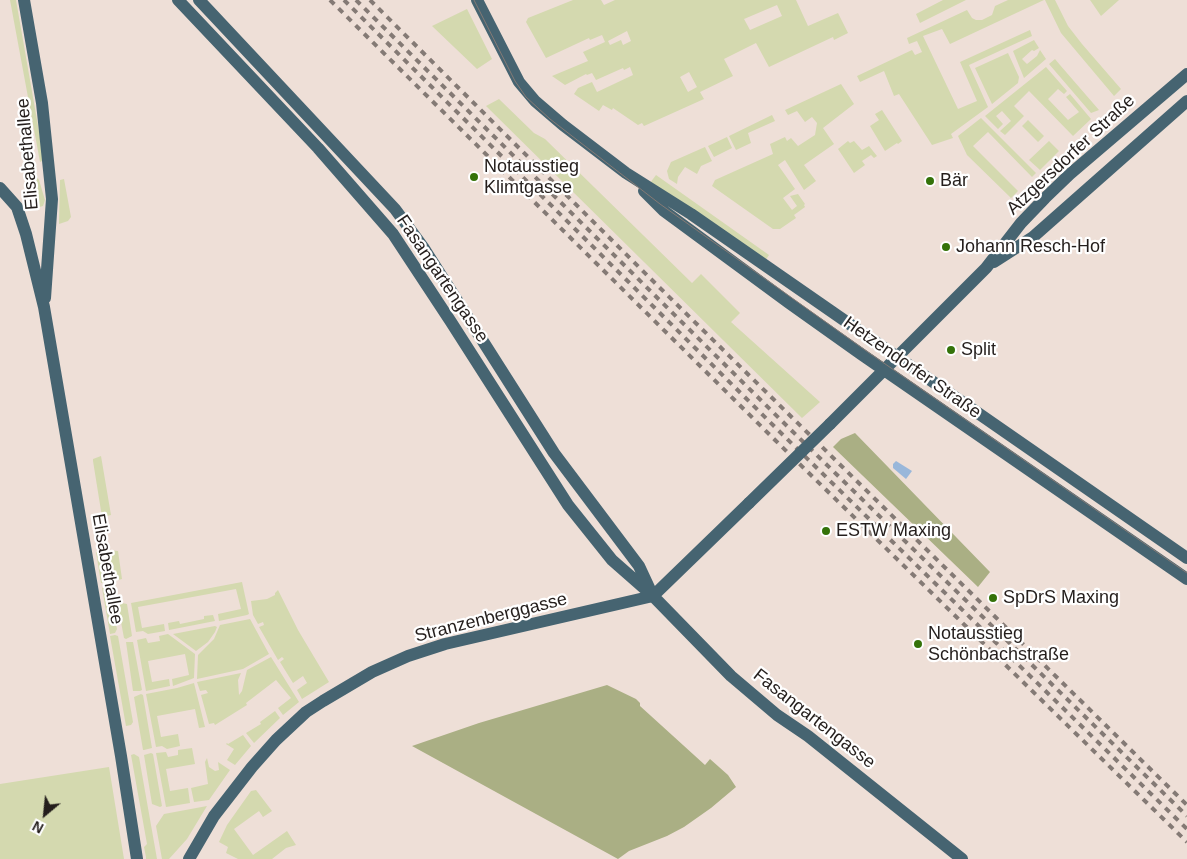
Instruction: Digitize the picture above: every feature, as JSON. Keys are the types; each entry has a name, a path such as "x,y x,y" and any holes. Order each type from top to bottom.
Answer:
{"main road":[{"name":"Elisabethallee","path":"24,0 42,103 52,199 44,307"},
{"name":"Fasangartengasse","path":"178,0 318,148 392,234 451,322 568,505 612,560 653,596 731,676 777,715 808,736 962,859"},
{"name":"Fasangartengasse","path":"199,0 395,209 433,262 554,453 639,566 653,596"},
{"name":"Hetzendorfer Straße","path":"477,0 513,72 526,91 563,125 626,173 692,214 1187,558"},
{"name":"Atzgersdorfer Straße","path":"896,357 986,268 1021,223 1045,198 1070,174 1187,74"},
{"name":"Atzgersdorfer Straße","path":"986,268 1033,236 1187,101"},
{"name":"Hetzendorfer Straße","path":"626,173 664,211 769,289 1187,579"},
{"name":"Elisabethallee","path":"0,188 16,206 26,234 44,307 135,838 137,859"},
{"path":"653,596 750,503 896,357"},
{"name":"Stranzenberggasse","path":"191,857 214,816 252,767 276,740 306,712 351,683 408,656 445,644 653,596"},
{"name":"Elisabethallee","path":"135,838 143,859"}],"green space":[{"path":"10,0 16,0 44,160 40,162"},
{"path":"573,0 601,0 604,5 615,0 796,0 808,26 838,13 848,33 834,40 833,37 769,67 756,43 724,59 733,76 700,92 704,99 644,126 642,123 638,125 613,108 612,110 603,105 599,111 574,94 578,88 592,82 597,92 633,75 630,67 624,70 623,68 596,80 592,73 586,74 565,85 552,76 588,61 583,52 605,42 602,35 590,40 589,38 546,58 526,22 528,18","holes":["777,5 782,16 750,30 744,19","627,31 631,41 623,45 621,40 610,45 608,41","689,72 697,87 688,92 680,77"]},
{"path":"943,0 966,0 920,23 916,14"},
{"path":"1008,0 1044,0 950,44 942,29 923,36 958,109 977,101 960,62 1030,30 1032,36 969,65 988,107 951,134 953,138 932,145 899,94 894,96 884,71 860,82 857,76 912,50 915,55 922,52 917,41 909,44 907,38 967,10 972,18 982,20 992,15 995,6"},
{"path":"1045,0 1055,0 1068,26 1121,89 1114,96 1061,33"},
{"path":"1090,0 1119,0 1101,16"},
{"path":"467,9 492,59 477,69 432,26"},
{"path":"1034,40 1039,48 1034,51 1032,50 1022,59 1027,64 1037,56 1040,50 1046,59 1024,78 1013,51"},
{"path":"1008,53 1019,77 1018,83 992,104 975,68"},
{"path":"1055,59 1099,110 1091,113 1049,64"},
{"path":"1046,67 1067,91 1064,94 1058,89 1048,99 1068,120 1079,112 1066,97 1070,94 1091,119 1073,136 1029,91 1014,106 1024,116 1005,135 1000,131 1011,121 1002,111 996,116 1003,124 998,129 985,116"},
{"path":"841,84 854,104 823,128 834,144 804,165 816,181 804,190 785,160 778,165 795,189 783,198 792,210 797,206 790,196 798,194 805,204 805,207 794,215 796,218 780,229 773,229 712,186 715,180 773,154 770,144 785,137 787,141 791,138 798,146 815,135 817,123 812,117 805,122 797,111 788,115 785,110"},
{"path":"499,99 534,133 545,139 692,283 701,274 740,313 731,322 820,402 802,418 486,106"},
{"path":"882,110 902,141 885,151 870,126 879,120 875,114"},
{"path":"772,115 775,121 748,133 751,143 736,150 729,136"},
{"path":"981,118 1036,173 1032,177 988,132 973,146 1018,191 1011,198 967,155 958,136"},
{"path":"1028,120 1044,136 1038,142 1022,126"},
{"path":"727,137 732,148 714,157 708,146"},
{"path":"848,141 850,143 854,141 862,150 869,146 877,156 874,158 871,155 862,161 865,165 854,173 838,149"},
{"path":"1049,141 1059,151 1040,170 1029,160"},
{"path":"705,147 712,161 701,166 697,174 685,167 678,177 677,184 669,179 667,171 671,162"},
{"path":"31,169 39,180 45,200 43,206 36,208 28,186"},
{"path":"656,175 769,255 763,264 650,183"},
{"path":"64,179 71,217 68,221 59,224 60,180"},
{"path":"855,433 990,572 978,587 833,447 841,439"},
{"path":"101,456 111,515 102,517 93,461 93,459"},
{"path":"108,550 118,551 122,579 114,581"},
{"path":"102,551 107,582 101,583 96,552"},
{"path":"242,582 249,614 247,615 219,621 218,614 241,609 236,589 138,607 142,628 164,624 165,631 148,634 143,631 136,632 131,603"},
{"path":"108,587 117,629 115,633 110,634 102,588"},
{"path":"278,590 298,630 329,682 302,699 297,690 307,683 303,676 293,683 280,662 284,659 282,657 278,660 259,627 264,625 263,622 258,624 253,615 251,601 267,599 275,595"},
{"path":"122,603 127,604 132,636 126,639 124,638 118,606"},
{"path":"213,615 215,621 169,630 168,623 179,621 180,624"},
{"path":"250,619 269,654 243,669 197,679 198,655 214,639 220,625"},
{"path":"217,627 215,632 208,642 196,651 173,634"},
{"path":"168,634 195,654 194,678 173,686 172,679 189,675 185,654 148,661 152,682 169,679 170,686 146,691 137,640 146,638 148,643 160,641 159,636"},
{"path":"110,636 118,636 133,722 131,725 126,726"},
{"path":"126,642 133,642 142,690 140,691 133,691"},
{"path":"271,657 299,702 283,715 278,708 291,698 276,680 246,703 247,705 215,725 214,723 209,724 201,695 208,693 206,690 200,691 197,682 241,673 238,680 239,695 242,691 247,670"},
{"path":"194,683 205,727 199,728 195,709 157,716 161,737 178,734 180,746 167,749 162,746 156,747 146,694"},
{"path":"607,685 636,699 640,706 705,765 710,759 728,775 736,787 684,827 629,851 618,859 412,746 479,723"},
{"path":"143,695 152,748 144,750 134,697"},
{"path":"275,711 280,718 254,743 246,733 261,724 260,722"},
{"path":"243,735 251,746 235,765 227,760 234,749 226,744"},
{"path":"192,748 195,764 166,769 170,791 188,788 190,803 166,807 156,753 166,752 168,757 178,755 178,750"},
{"path":"134,754 139,757 157,859 146,859 144,847 147,844 131,755"},
{"path":"153,754 162,806 160,807 152,804 144,755"},
{"path":"207,758 209,767 215,771 219,770 218,762 230,770 209,800 194,802 191,788 208,784 205,762"},
{"path":"109,767 124,859 0,859 0,784"},
{"path":"256,790 272,811 263,817 259,811 234,829 253,855 287,831 296,845 286,848 272,859 238,859 226,853 228,847 219,842 227,825 251,791"},
{"path":"207,806 187,839 169,859 162,859 156,826 164,814"}],"water":[{"path":"896,461 912,471 906,479 893,468 893,464"}],"tram line":[{"path":"474,0 515,81 526,97 550,119 660,204 865,350 1187,573"}],"railway":[{"path":"330,0 775,440 1187,842"},
{"path":"344,0 782,434 1187,829"},
{"path":"356,0 789,428 1187,816"},
{"path":"370,0 657,285 1187,805"}],"place":[{"name":"Notausstieg Klimtgasse","path":"474,177"},
{"name":"Bär","path":"930,181"},
{"name":"Johann Resch-Hof","path":"946,247"},
{"name":"Split","path":"951,350"},
{"name":"ESTW Maxing","path":"826,531"},
{"name":"SpDrS Maxing","path":"993,598"},
{"name":"Notausstieg Schönbachstraße","path":"918,644"}]}
